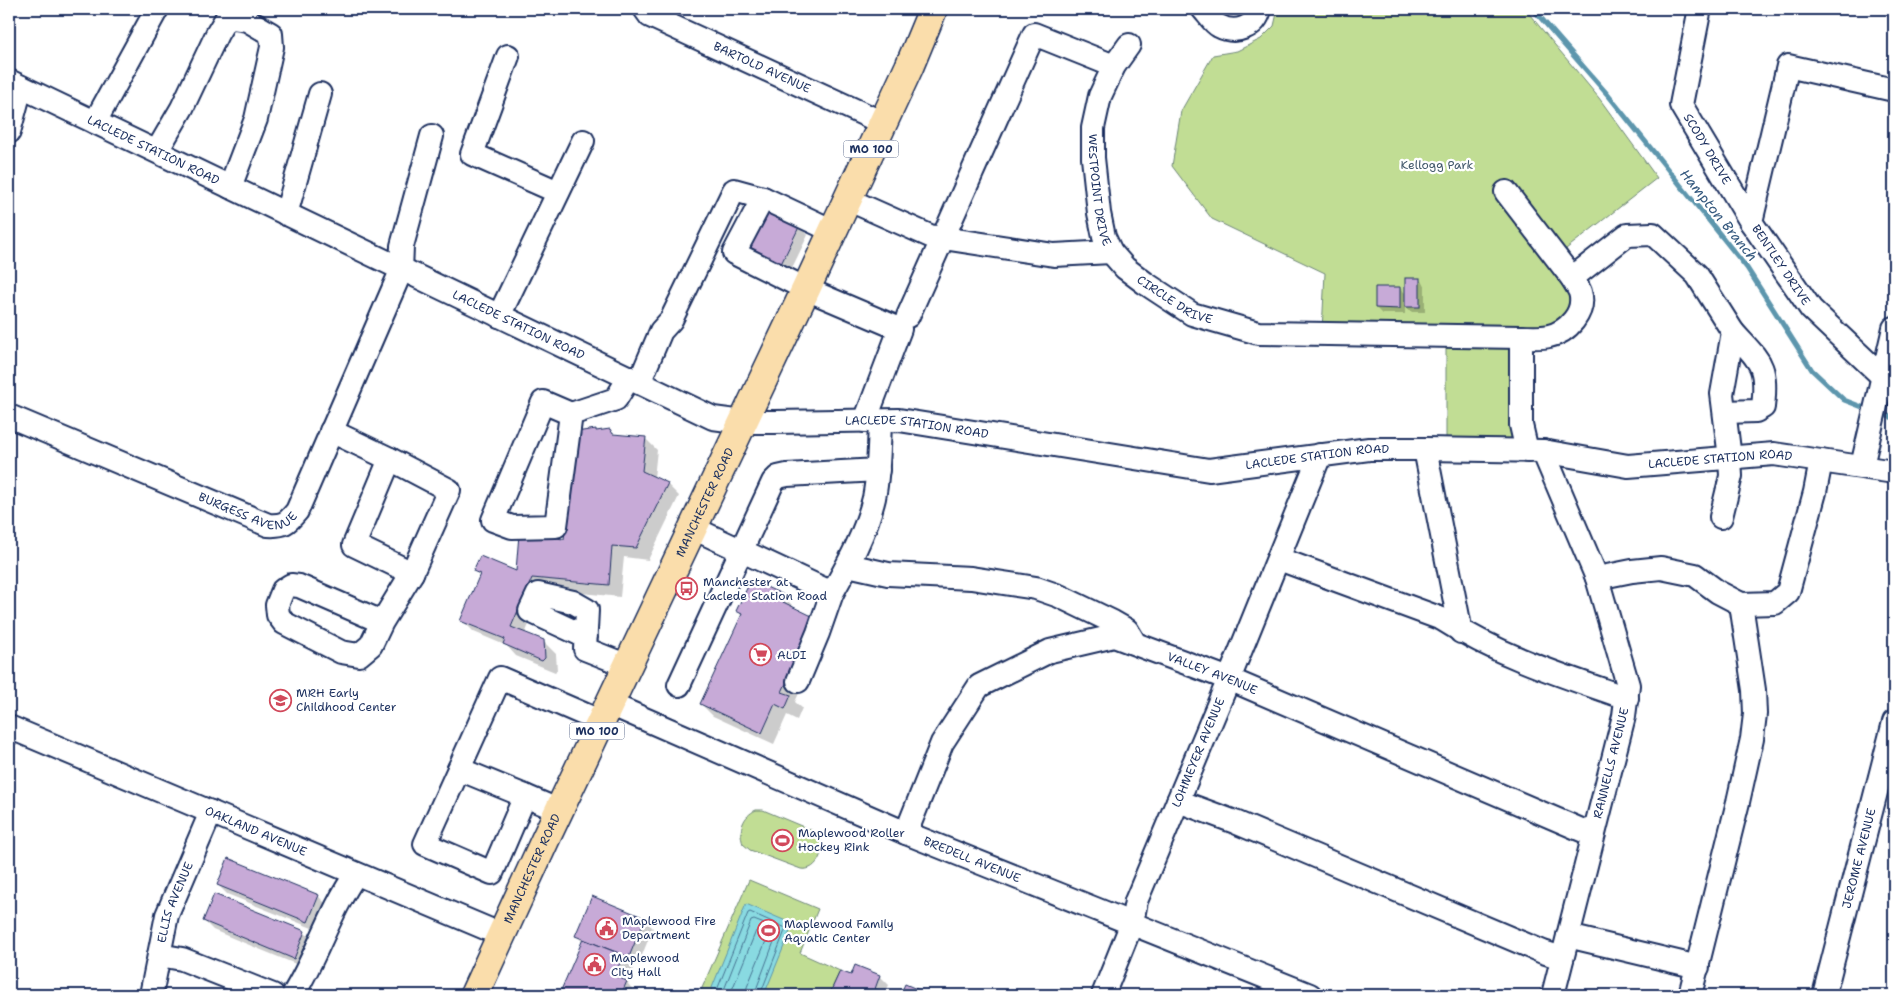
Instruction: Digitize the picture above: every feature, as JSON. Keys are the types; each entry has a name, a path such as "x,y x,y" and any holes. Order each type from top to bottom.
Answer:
{"main road":[{"name":"MANCHESTER ROAD","path":"474,995 833,231 933,9"}],"street":[{"path":"96,122 157,9"},
{"name":"BARTOLD AVENUE","path":"645,9 650,16 883,123"},
{"path":"1203,9 1218,26 1228,30 1241,29 1252,25 1260,9"},
{"name":"SCODY DRIVE","path":"1699,13 1681,104 1751,222"},
{"path":"157,151 182,108 216,34 227,17 247,20 271,34 272,47 256,119 230,187"},
{"path":"908,316 1034,34 1114,66"},
{"name":"WESTPOINT DRIVE","path":"1111,252 1104,237 1099,213 1093,158 1093,128 1100,96 1114,66 1129,45"},
{"path":"508,56 472,154 558,192"},
{"name":"BENTLEY DRIVE","path":"1883,378 1812,309 1751,222 1788,66 1894,90"},
{"path":"9,132 15,84"},
{"name":"LACLEDE STATION ROAD","path":"15,84 713,418 743,422 899,420 1209,470 1369,449 1425,449 1535,451 1628,466 1774,454 1894,472"},
{"path":"286,214 320,94"},
{"path":"401,270 402,246 432,136"},
{"path":"499,316 583,142"},
{"path":"571,414 556,526 512,528 493,520 543,402 571,414 616,399 634,381 662,331 671,320 734,190 763,198 833,231"},
{"path":"1506,192 1572,278 1580,292 1578,315 1560,333 1548,336 1522,337"},
{"path":"763,198 734,252 806,289 900,329 872,421 878,470 874,498 859,541 832,593 798,681"},
{"path":"847,199 930,236 1054,255 1111,252"},
{"path":"1572,278 1627,235 1654,234 1697,275 1732,332 1761,362 1766,385 1763,407 1756,412 1725,412"},
{"name":"CIRCLE DRIVE","path":"1111,252 1125,268 1192,314 1258,333 1522,337"},
{"name":"BURGESS AVENUE","path":"9,416 268,525 280,526 289,520 296,511 401,270"},
{"path":"1862,466 1894,328"},
{"path":"1721,517 1731,476 1722,394 1732,332"},
{"name":"RANNELLS AVENUE","path":"1522,337 1521,425 1597,578 1628,685 1624,716 1553,995"},
{"path":"331,431 449,490 412,573 382,622"},
{"path":"1425,449 1461,632"},
{"name":"LOHMEYER AVENUE","path":"1103,995 1132,922 1136,901 1230,679 1320,455"},
{"path":"390,459 354,545 412,573"},
{"path":"1597,578 1632,571 1661,568 1695,576 1718,592 1741,604 1775,603 1788,592 1822,461"},
{"path":"679,685 773,482 778,477 787,475 878,470"},
{"path":"693,528 832,593"},
{"path":"1278,559 1442,619 1461,632 1513,657 1627,698"},
{"path":"848,565 888,574 971,578 1036,588 1059,596 1113,622 1127,630 1134,643"},
{"path":"1690,995 1752,739 1755,714 1754,690 1741,604"},
{"name":"VALLEY AVENUE","path":"906,833 942,743 979,686 1050,651 1114,636 1230,679 1593,835"},
{"path":"586,637 585,649 628,666"},
{"name":"BREDELL AVENUE","path":"459,769 500,678 606,713 1132,922 1310,995"},
{"name":"JEROME AVENUE","path":"1824,995 1894,722"},
{"name":"OAKLAND AVENUE","path":"9,727 502,935"},
{"path":"525,796 492,873 425,844 459,769 560,810"},
{"path":"1178,801 1235,822 1508,938 1562,958"},
{"name":"ELLIS AVENUE","path":"151,995 168,915 211,812"},
{"path":"293,995 308,972 341,896 356,874"},
{"path":"1568,936 1698,967"},
{"path":"159,955 182,960 273,995"}],"green space":[{"name":"Kellogg Park","path":"1278,9 1525,9 1599,98 1657,178 1566,249 1578,268 1591,298 1532,350 1511,440 1446,441 1446,331 1322,330 1325,273 1212,219 1172,166 1181,111 1213,55 1237,51 1261,39 1274,26"},
{"name":"Maplewood Roller Hockey Rink","path":"756,810 763,810 818,833 822,845 817,862 807,869 801,869 750,850 743,844 741,829 748,816"},
{"name":"Maplewood Family Aquatic Center","path":"749,880 818,909 800,953 840,971 829,995 699,995"}],"water":[{"path":"746,904 793,924 764,995 709,995"}],"building":[{"path":"768,210 800,225 781,264 750,248"},
{"path":"1405,278 1420,278 1420,307 1405,307"},
{"path":"1375,287 1400,287 1400,309 1375,308"},
{"path":"596,429 596,431 610,429 613,434 646,437 642,471 668,483 636,548 612,546 609,585 532,578 511,627 544,640 545,658 542,661 503,644 505,639 460,621 480,574 473,571 480,556 516,571 519,534 564,539 576,432"},
{"name":"ALDI","path":"751,580 784,595 781,601 816,618 782,692 791,695 785,709 775,704 762,733 700,704 742,614 736,611"},
{"path":"228,858 319,895 308,922 217,885"},
{"path":"214,894 305,931 294,959 203,921"},
{"path":"592,896 645,918 629,957 575,936"},
{"name":"Maplewood City Hall","path":"583,939 623,955 615,976 627,981 621,995 559,995"},
{"path":"855,965 880,975 875,989 891,995 829,995 840,971 851,975"},
{"path":"905,984 931,995 900,995"}],"waterway":[{"name":"Hampton Branch","path":"1533,9 1608,95 1747,268 1812,370 1844,400 1870,410"},
{"name":"Hampton Branch","path":"1881,414 1894,418"}],"place":[{"name":"Manchester at Laclede Station Road","path":"687,589"},
{"name":"ALDI","path":"761,655"},
{"name":"MRH Early Childhood Center","path":"280,700"},
{"name":"Maplewood Roller Hockey Rink","path":"782,840"},
{"name":"Maplewood Fire Department","path":"606,928"},
{"name":"Maplewood Family Aquatic Center","path":"768,931"},
{"name":"Maplewood City Hall","path":"595,965"}]}
